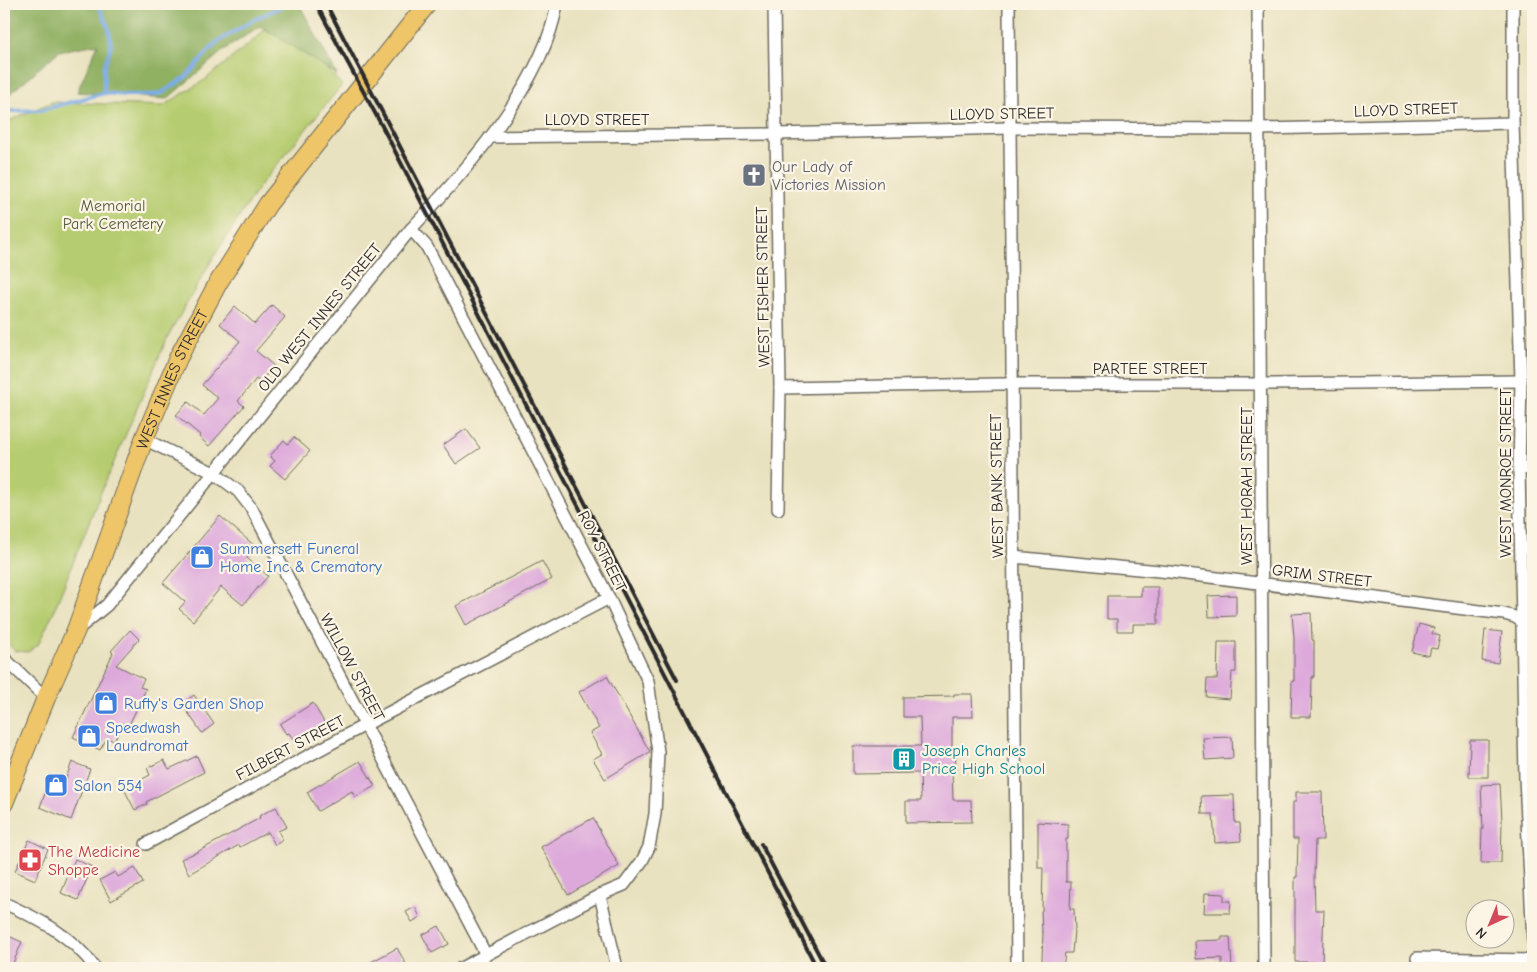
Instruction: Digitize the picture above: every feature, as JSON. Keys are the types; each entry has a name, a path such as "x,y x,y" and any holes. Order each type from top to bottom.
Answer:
{"main road":[{"name":"WEST INNES STREET","path":"4,803 46,698 76,630 144,439 178,358 218,283 268,204 427,4"}],"street":[{"name":"OLD WEST INNES STREET","path":"76,630 107,605 411,229 490,137 525,86 540,59 555,14 556,4"},
{"name":"WEST FISHER STREET","path":"774,4 780,388 778,510"},
{"name":"WEST BANK STREET","path":"1009,4 1017,968"},
{"name":"WEST HORAH STREET","path":"1258,4 1264,968"},
{"name":"WEST MONROE STREET","path":"1513,4 1513,122 1520,381 1519,468 1533,942"},
{"name":"LLOYD STREET","path":"490,137 776,134 1010,128 1259,129 1513,122"},
{"name":"ROY STREET","path":"411,229 427,247 610,598 648,680 658,752 655,814 649,848 624,885 600,895 461,968"},
{"name":"PARTEE STREET","path":"780,388 1011,384 1520,381"},
{"name":"WILLOW STREET","path":"144,439 214,473 238,491 252,509 486,955"},
{"path":"1519,468 1533,469"},
{"name":"GRIM STREET","path":"1013,557 1170,572 1504,614 1515,617 1533,628"},
{"name":"FILBERT STREET","path":"146,844 365,725 610,598"},
{"path":"4,658 46,698"},
{"path":"600,895 617,968"},
{"path":"4,904 37,918 71,940 96,968"},
{"path":"1417,958 1533,960"}],"green space":[{"path":"4,4 299,4 337,75 260,26 224,50 167,99 77,92 98,44 59,51 4,99"},
{"name":"Memorial Park Cemetery","path":"277,16 342,85 258,188 213,258 168,336 99,497 54,611 38,645 28,652 15,651 4,640 4,123 52,102 163,106 206,79 255,39"}],"building":[{"path":"272,305 285,317 256,351 274,366 260,382 256,379 238,401 244,406 209,446 199,437 200,435 176,415 188,402 204,415 218,398 202,385 240,341 220,324 235,306 255,324"},
{"path":"466,429 480,448 456,464 443,445"},
{"path":"294,437 310,451 285,479 270,466 275,461 270,456 284,440 288,444"},
{"path":"220,516 256,547 247,558 268,576 243,605 221,587 193,621 179,609 185,602 163,583"},
{"path":"542,561 552,579 466,625 456,606"},
{"path":"1141,587 1158,587 1158,624 1133,624 1133,631 1117,631 1117,619 1107,619 1107,596 1141,596"},
{"path":"1236,595 1236,616 1209,617 1208,596"},
{"path":"1311,613 1312,640 1314,640 1314,677 1312,677 1311,717 1291,717 1292,681 1294,681 1292,614"},
{"path":"1419,624 1434,628 1432,634 1440,636 1437,649 1431,648 1429,656 1412,652"},
{"path":"130,630 139,639 116,665 144,679 140,687 146,689 129,725 123,723 114,741 107,738 100,750 73,737 113,653 111,651"},
{"path":"1485,630 1502,632 1498,663 1482,661"},
{"path":"1218,642 1236,642 1236,672 1232,672 1230,699 1206,697 1207,679 1217,679"},
{"path":"607,676 650,752 605,779 593,759 602,754 590,733 599,728 579,692"},
{"name":"Joseph Charles Price High School","path":"954,694 972,694 973,717 952,717 952,747 955,747 956,770 952,770 953,800 971,800 972,822 906,823 906,801 921,801 920,773 853,774 853,746 921,746 920,717 903,717 903,697 954,696"},
{"path":"194,695 214,724 202,733 182,704"},
{"path":"313,703 325,724 295,742 289,733 286,734 280,724"},
{"path":"1232,737 1233,758 1205,760 1203,738"},
{"path":"1470,740 1488,740 1488,777 1469,777"},
{"path":"197,756 204,772 146,802 147,804 135,810 124,789 150,775 147,768 164,760 169,769"},
{"path":"360,761 375,786 355,797 352,791 318,811 307,792"},
{"path":"72,762 90,769 71,820 40,807 46,791 59,797"},
{"path":"1500,784 1502,821 1501,863 1481,863 1483,829 1481,785"},
{"path":"1296,792 1322,792 1323,840 1315,840 1314,877 1315,910 1324,910 1322,962 1295,962 1295,877 1297,877 1298,839 1293,839 1293,802 1296,802"},
{"path":"1234,795 1235,823 1240,823 1241,841 1215,843 1213,814 1202,814 1201,796"},
{"path":"276,807 287,827 278,831 283,840 275,845 268,832 240,847 239,845 189,874 181,859 260,818 259,816"},
{"path":"593,818 619,866 568,895 541,847"},
{"path":"1038,822 1068,824 1066,882 1071,882 1070,909 1074,909 1075,930 1072,953 1065,953 1063,968 1043,968 1041,911 1043,868 1038,868"},
{"path":"29,840 48,849 35,880 15,871"},
{"path":"75,859 92,867 78,900 61,893"},
{"path":"135,868 143,883 111,901 100,880 115,872 118,877"},
{"path":"1205,893 1224,894 1224,901 1231,901 1230,913 1204,913"},
{"path":"415,907 420,917 412,922 406,912"},
{"path":"439,926 449,944 432,953 422,935"},
{"path":"4,934 22,942 11,968 4,968"},
{"path":"1222,937 1230,937 1232,968 1222,968 1222,958 1196,959 1195,941 1222,940"},
{"path":"397,948 406,964 399,968 360,968"}],"waterway":[{"path":"98,4 109,29 111,45 104,68 104,93"},
{"path":"4,114 10,111 42,110 104,93 126,95 162,93 186,77 216,43 255,19 288,4"}],"railway":[{"path":"316,4 382,126 817,968"},
{"path":"326,4 677,680"},
{"path":"761,844 826,968"}],"place":[{"name":"Our Lady of Victories Mission","path":"754,175"},
{"name":"Summersett Funeral Home Inc & Crematory","path":"202,557"},
{"name":"Rufty's Garden Shop","path":"106,703"},
{"name":"Speedwash Laundromat","path":"89,736"},
{"name":"Joseph Charles Price High School","path":"904,759"},
{"name":"Salon 554","path":"56,785"},
{"name":"The Medicine Shoppe","path":"30,860"}]}
